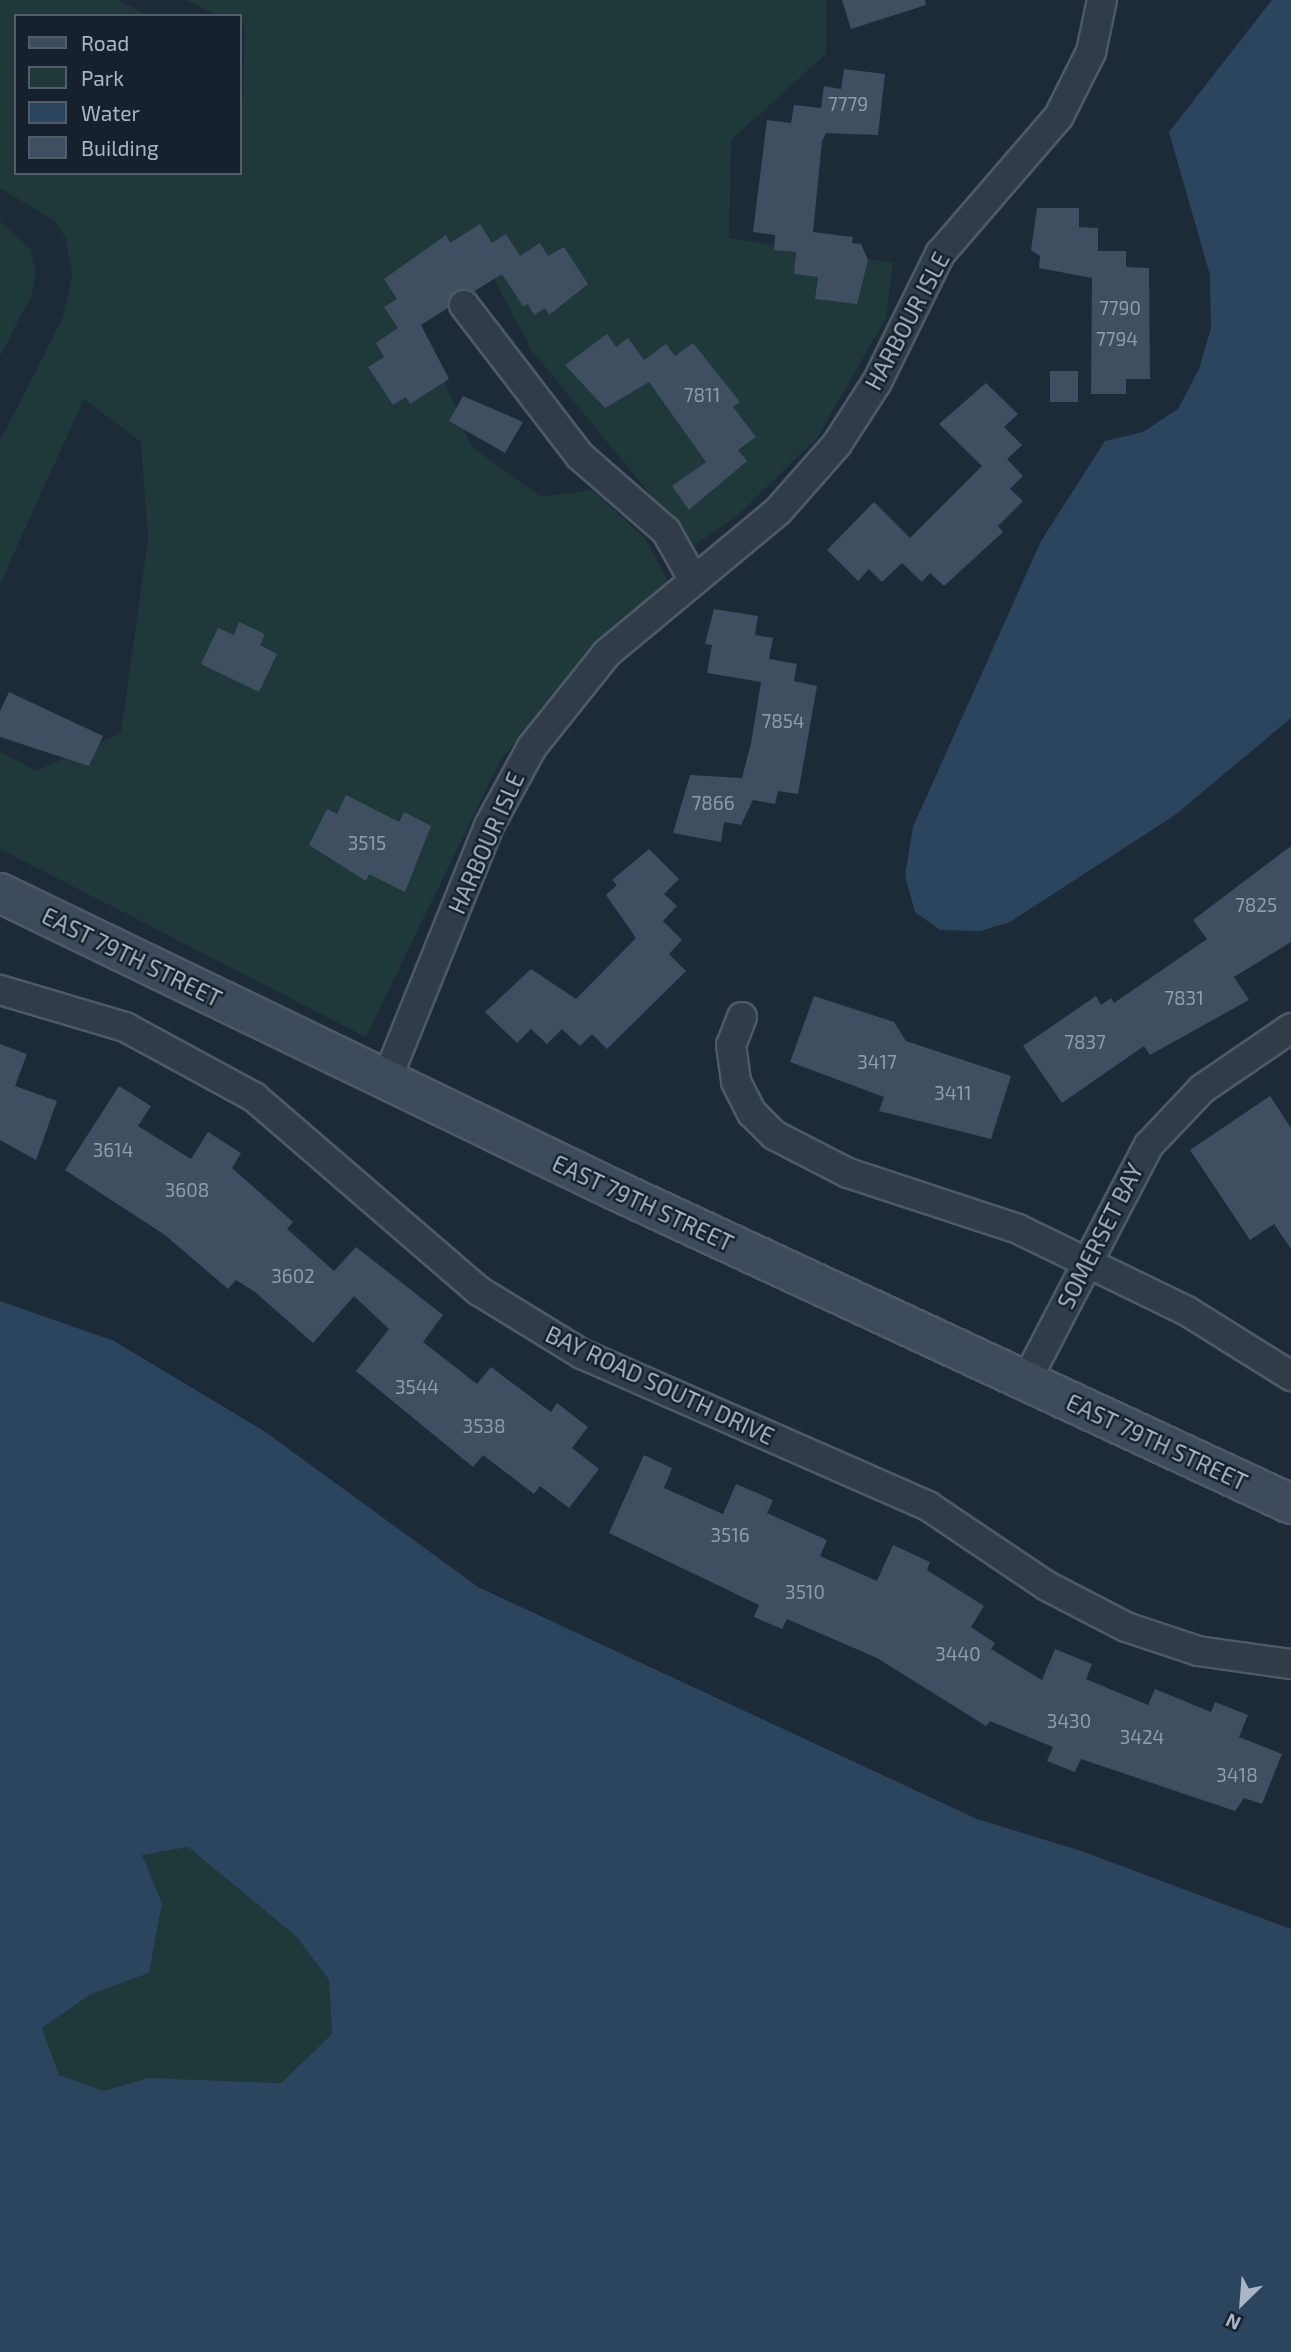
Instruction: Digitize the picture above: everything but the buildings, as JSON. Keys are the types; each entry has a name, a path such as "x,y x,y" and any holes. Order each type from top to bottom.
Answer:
{"street":[{"name":"HARBOUR ISLE","path":"386,1081 516,774 586,675 693,579 778,511 842,438 940,254 1042,139 1074,91 1102,0"},
{"path":"464,305 579,456 666,531 693,579"},
{"name":"EAST 79TH STREET","path":"0,893 386,1081 1291,1504"},
{"name":"BAY ROAD SOUTH DRIVE","path":"0,990 125,1027 254,1097 479,1291 582,1354 928,1506 1047,1586 1126,1628 1198,1651 1291,1664"},
{"path":"742,1017 731,1045 736,1082 751,1113 774,1135 848,1172 1018,1230 1187,1311 1291,1376"},
{"name":"SOMERSET BAY","path":"1026,1381 1132,1171 1180,1109 1291,1028"}],"green space":[{"path":"0,0 118,0 146,14 14,14 14,175 242,175 245,28 242,14 215,14 185,0 826,0 826,54 731,140 729,238 893,263 886,318 817,438 735,518 693,546 532,351 482,256 406,290 472,447 541,497 592,490 645,538 670,585 595,644 500,761 366,1037 0,849 0,752 36,771 121,733 148,538 141,442 84,399 0,584 0,441 63,317 72,275 65,236 53,220 0,188"},
{"path":"0,222 31,249 36,273 32,295 0,356"},
{"path":"188,1847 296,1936 329,1980 332,2034 281,2083 149,2078 104,2091 59,2075 42,2028 91,1994 149,1973 162,1903 142,1855"}],"water":[{"path":"1272,0 1291,0 1291,718 1175,815 1010,922 981,931 940,930 915,912 905,876 913,827 1041,541 1105,441 1143,432 1178,409 1199,369 1211,328 1210,275 1169,132"},
{"path":"0,1301 114,1341 264,1431 478,1587 977,1819 1081,1851 1291,1929 1291,2352 0,2352","holes":["188,1847 296,1936 329,1980 332,2034 281,2083 148,2078 104,2091 59,2075 42,2028 91,1994 149,1973 162,1903 142,1855"]}]}
